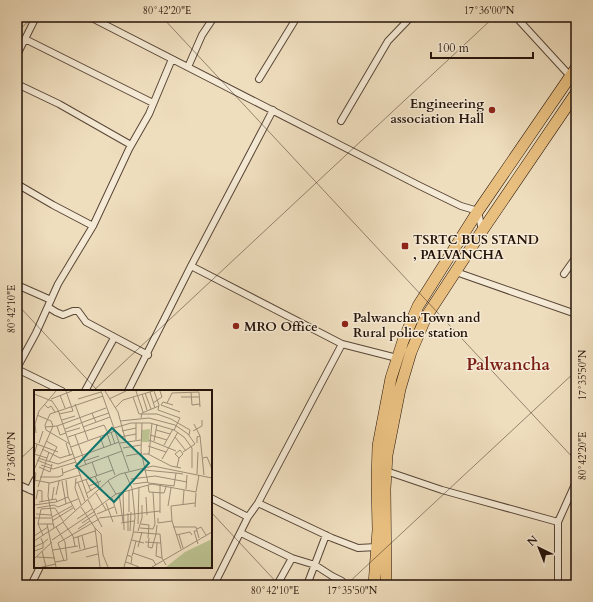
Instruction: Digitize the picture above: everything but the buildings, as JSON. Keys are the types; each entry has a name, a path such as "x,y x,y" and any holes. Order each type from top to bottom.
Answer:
{"highway":[{"path":"374,585 378,530 378,446 391,378 403,342 418,306 478,211 574,77"},
{"path":"386,585 386,471 393,424 403,378 411,352 426,317 482,231 576,93"}],"street":[{"path":"17,55 36,17"},
{"path":"90,17 441,196 461,206 478,211 482,231"},
{"path":"188,67 202,35 214,17"},
{"path":"259,79 297,17"},
{"path":"340,121 388,41 411,17"},
{"path":"516,17 574,77"},
{"path":"25,39 153,102"},
{"path":"60,390 17,368 36,333 58,284 93,226 111,184 153,102 172,59"},
{"path":"17,84 59,104 131,145"},
{"path":"129,390 148,355 191,266 273,110"},
{"path":"17,184 93,226"},
{"path":"564,274 576,257"},
{"path":"191,266 342,344 397,358 403,378"},
{"path":"456,272 576,314"},
{"path":"17,285 51,300"},
{"path":"48,306 63,315 69,314 73,311 78,311 86,322 148,355"},
{"path":"86,390 114,338"},
{"path":"214,585 248,517 258,503 342,344"},
{"path":"386,471 442,490 558,522"},
{"path":"558,585 558,522 574,491 576,482"},
{"path":"17,484 33,491"},
{"path":"212,499 248,517"},
{"path":"258,503 326,535 358,548 377,547"},
{"path":"241,532 292,558 315,565 332,576 342,580 341,585"},
{"path":"308,585 326,535"},
{"path":"277,585 292,558"},
{"path":"31,585 40,568"}],"place":[{"name":"Engineering association Hall","path":"492,110"},
{"name":"TSRTC BUS STAND , PALVANCHA","path":"405,246"},
{"name":"Palwancha Town and Rural police station","path":"345,324"},
{"name":"MRO Office","path":"236,326"}],"district":[{"name":"Palwancha","path":"508,364"}]}
